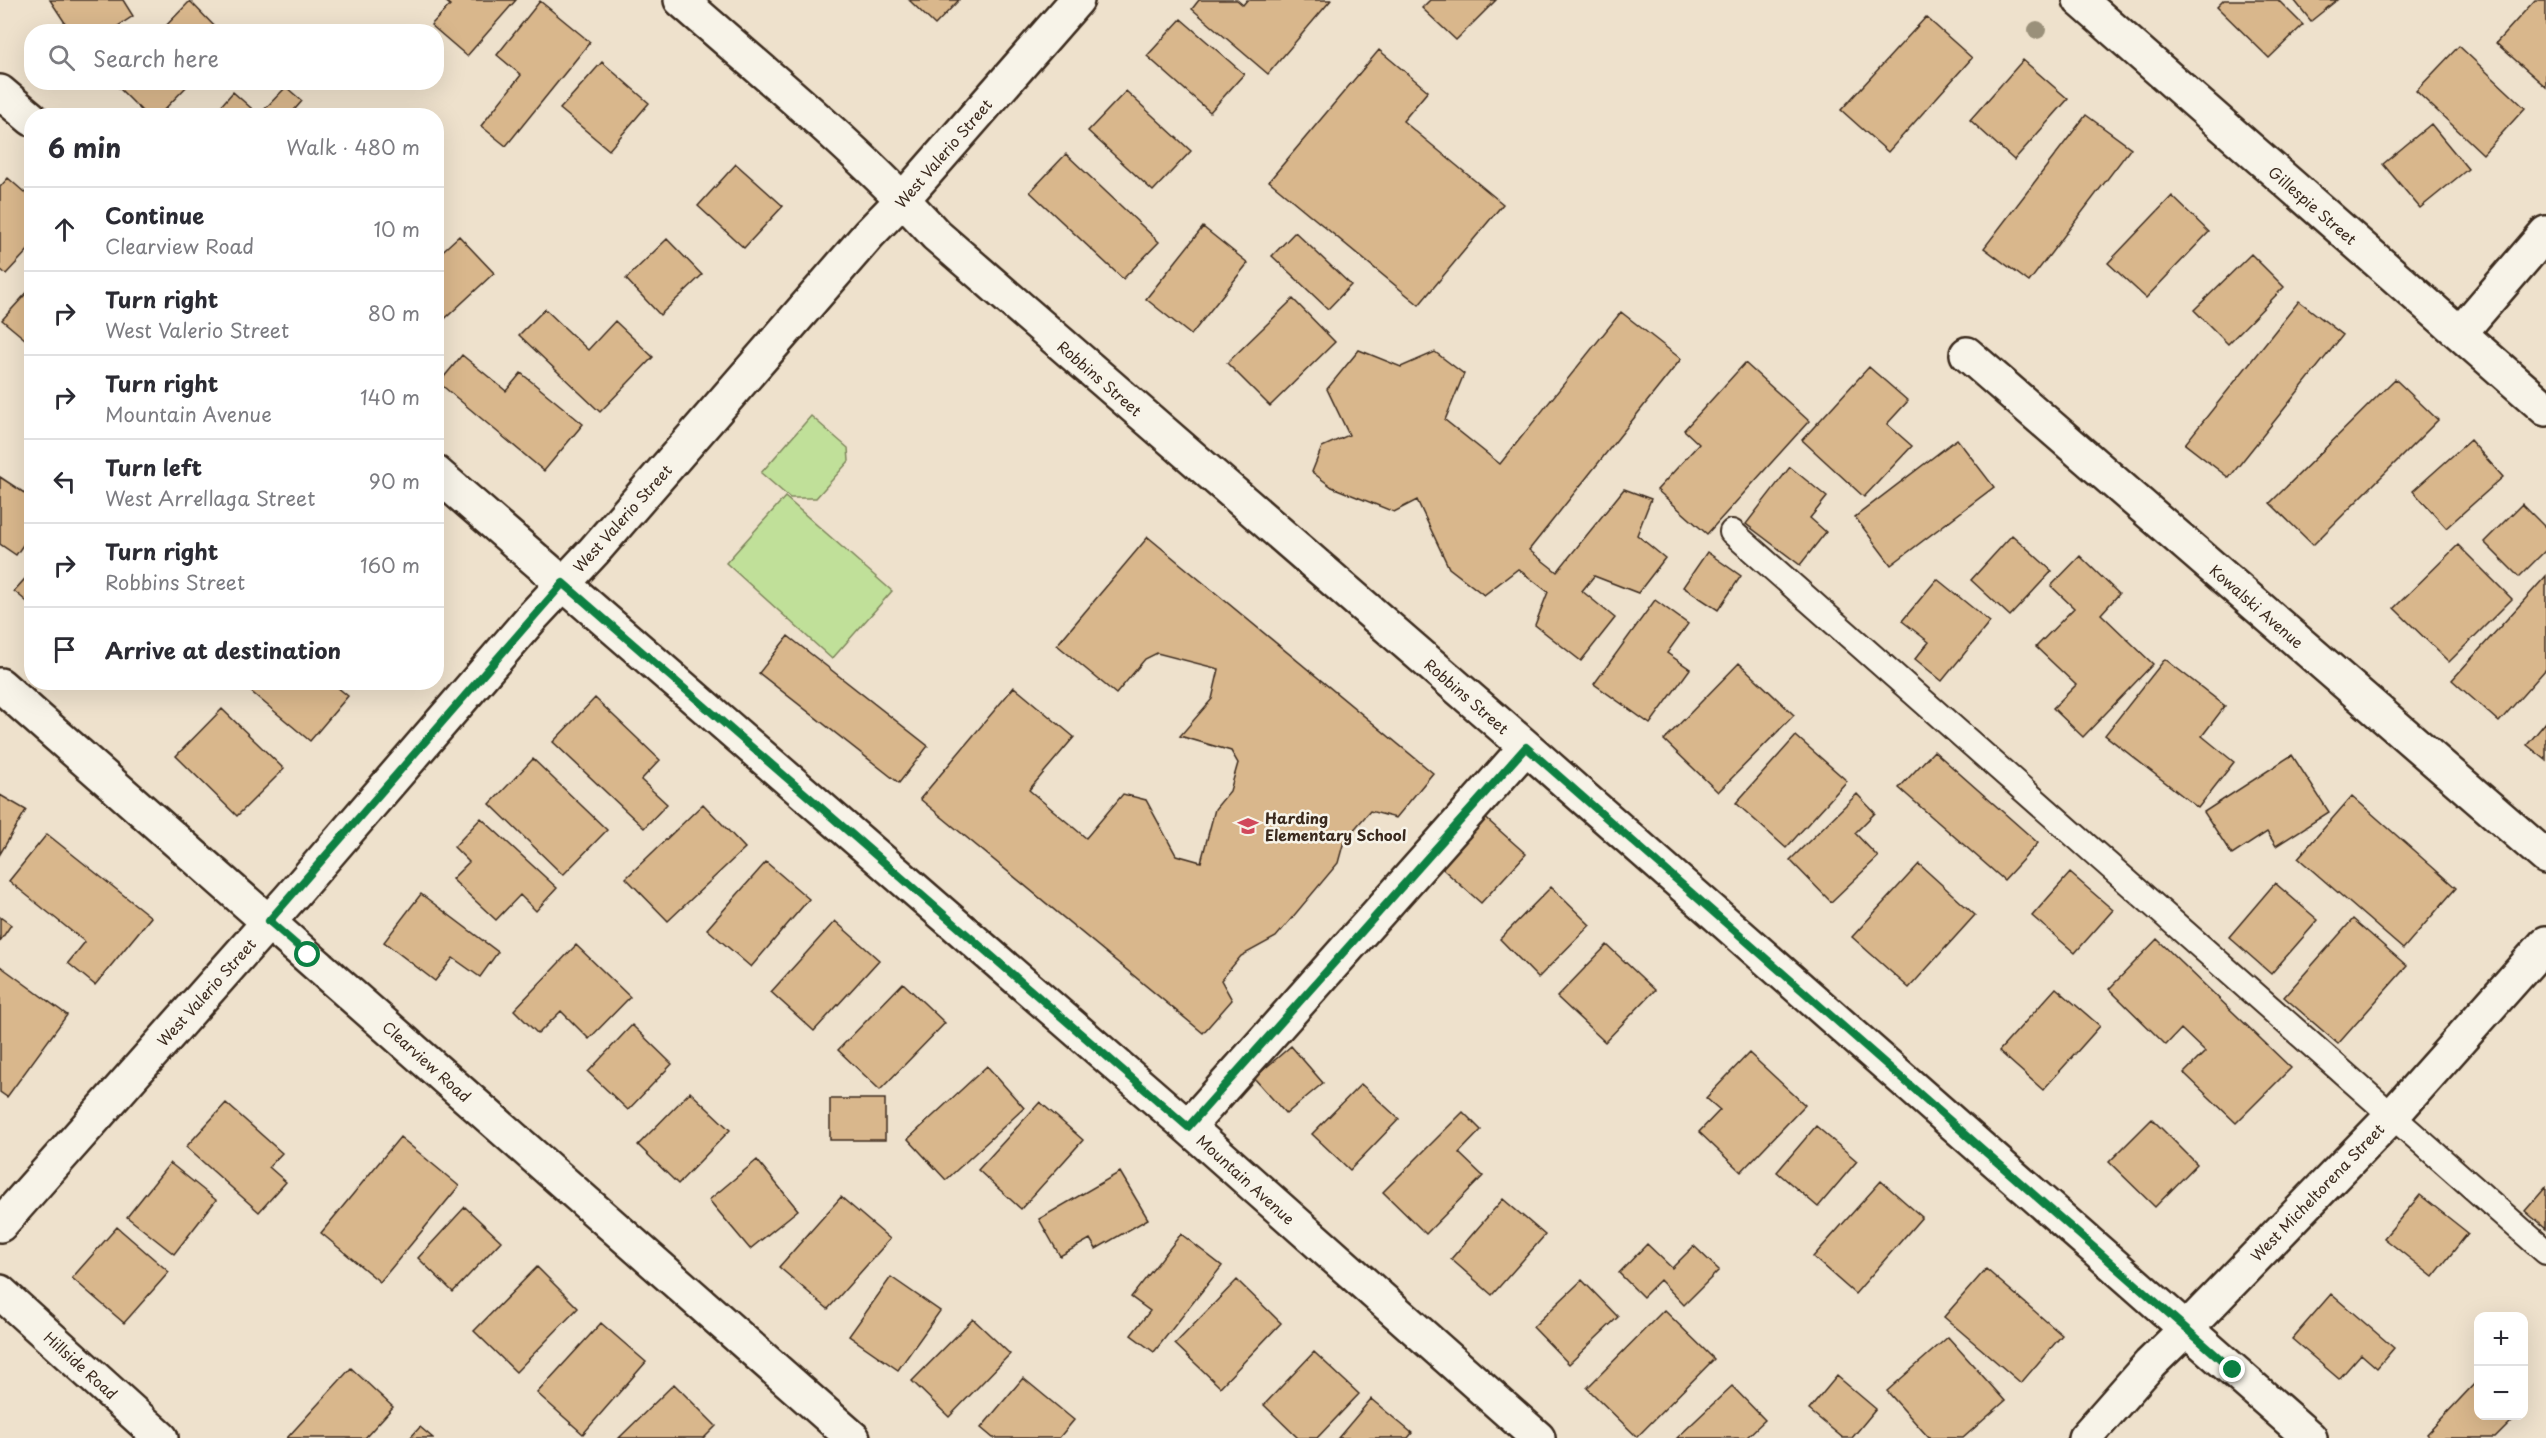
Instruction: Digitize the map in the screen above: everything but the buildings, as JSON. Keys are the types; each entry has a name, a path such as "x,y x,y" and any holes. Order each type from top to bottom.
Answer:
{"street":[{"name":"Robbins Street","path":"681,0 903,199 936,235 1526,747 2310,1438"},
{"name":"West Valerio Street","path":"0,1225 1077,0"},
{"name":"Gillespie Street","path":"2096,5 2546,409"},
{"path":"0,92 24,112"},
{"path":"2460,333 2546,233"},
{"name":"Kowalski Avenue","path":"1967,354 2546,857"},
{"name":"Mountain Avenue","path":"444,480 1188,1127 1538,1438"},
{"name":"Clearview Road","path":"0,685 853,1438"},
{"path":"1188,1127 1526,747"},
{"name":"West Micheltorena Street","path":"2085,1438 2150,1364 2393,1115 2546,943"},
{"name":"Hillside Road","path":"0,1292 161,1438"}],"lane":[{"path":"1732,532 2546,1252"}],"green space":[{"path":"811,416 848,448 849,461 816,498 790,498 761,473"},
{"path":"785,497 892,591 832,659 726,563"}],"place":[{"name":"Harding Elementary School","path":"1248,826"}],"route":[{"path":"308,955 269,921 563,583 1188,1127 1526,747 2233,1370"}]}
